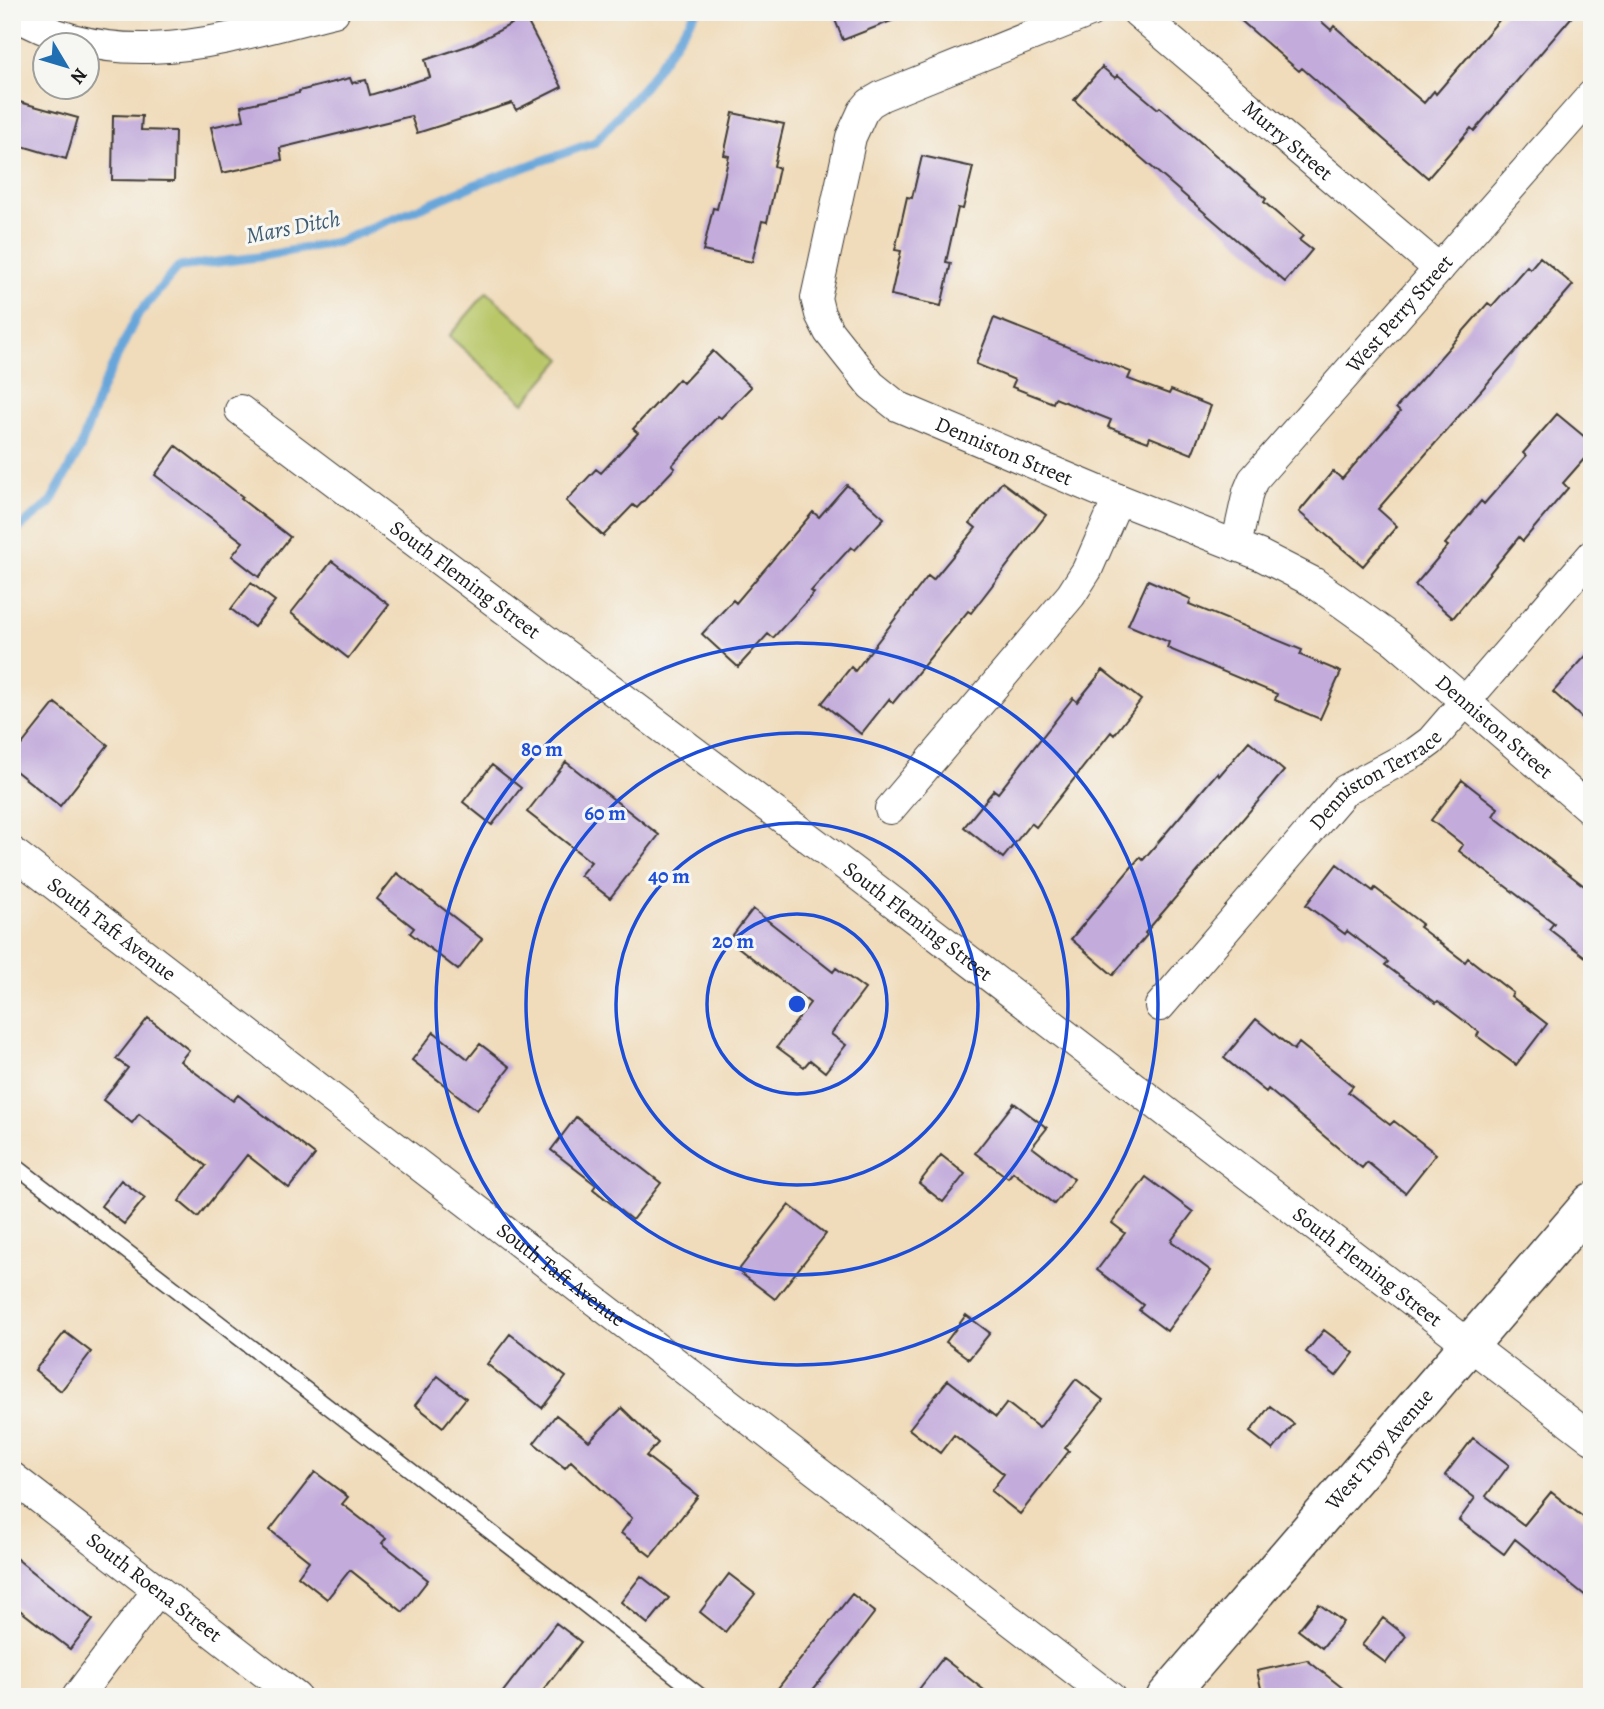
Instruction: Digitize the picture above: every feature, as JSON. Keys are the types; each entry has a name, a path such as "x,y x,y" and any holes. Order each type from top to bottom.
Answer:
{"street":[{"path":"12,13 43,28 84,41 142,49 200,45 334,12"},
{"name":"Denniston Street","path":"1090,12 870,103 858,118 851,137 816,298 829,332 866,380 897,406 1118,499 1236,545 1294,572 1356,610 1592,811"},
{"name":"Murry Street","path":"1137,12 1439,269"},
{"name":"West Perry Street","path":"1236,545 1253,480 1592,95"},
{"name":"South Fleming Street","path":"240,410 850,869 1592,1439"},
{"path":"890,809 1070,595 1087,570 1118,499"},
{"name":"Denniston Terrace","path":"1160,1006 1345,790 1416,752 1431,741 1592,555"},
{"name":"South Taft Avenue","path":"12,852 1110,1697"},
{"name":"West Troy Avenue","path":"1166,1697 1592,1202"},
{"name":"South Roena Street","path":"12,1477 296,1697"},
{"path":"77,1697 158,1590"}],"lane":[{"path":"12,1163 702,1697"}],"green space":[{"path":"487,292 562,359 524,403 449,336"}],"building":[{"path":"832,12 909,12 909,14 843,40"},
{"path":"1231,12 1311,12 1331,30 1334,26 1424,103 1434,91 1436,94 1506,12 1576,12 1474,131 1471,128 1428,178 1302,68 1299,71"},
{"path":"525,17 562,87 516,110 512,103 417,133 411,116 280,148 282,160 222,173 211,127 244,120 241,106 350,78 352,83 366,80 370,95 430,77 425,60 473,44"},
{"path":"1102,67 1115,78 1118,75 1158,109 1160,107 1266,199 1264,202 1303,236 1299,240 1312,250 1285,282 1074,100"},
{"path":"12,100 78,118 66,159 12,143"},
{"path":"733,113 784,124 774,166 779,168 767,222 762,221 752,262 703,251 713,208 717,209 729,156 724,155"},
{"path":"113,115 142,116 141,130 175,131 174,181 112,180"},
{"path":"922,156 973,167 963,209 958,208 946,262 951,263 941,306 891,295 901,251 895,250 907,197 912,198"},
{"path":"1540,257 1573,285 1378,509 1397,526 1363,566 1299,512 1333,471 1342,479 1400,412 1396,408 1488,303 1492,306 1527,266 1530,269"},
{"path":"994,318 1131,372 1128,379 1169,394 1171,390 1211,406 1192,454 1150,437 1148,442 1108,427 1111,420 1055,398 1053,403 1012,387 1015,380 976,364"},
{"path":"713,351 751,387 721,418 718,416 672,465 675,468 637,508 633,505 603,536 566,501 596,469 601,473 638,433 633,429 679,379 683,383"},
{"path":"1557,414 1592,443 1592,450 1563,483 1568,488 1523,541 1519,537 1453,618 1415,585 1448,546 1445,544 1481,501 1484,504 1526,456 1523,453"},
{"path":"176,446 290,537 259,577 232,556 243,542 155,475"},
{"path":"1002,482 1046,515 971,613 968,611 893,703 889,699 861,734 822,703 851,667 855,671 928,576 933,580 976,528 970,523"},
{"path":"847,485 884,518 855,550 851,547 773,638 768,634 738,667 702,634 733,600 736,603 813,512 819,517"},
{"path":"332,561 389,605 348,658 291,613"},
{"path":"1148,580 1191,599 1189,604 1302,650 1300,655 1341,672 1320,719 1275,700 1277,694 1167,648 1169,642 1128,625"},
{"path":"251,583 275,601 254,627 231,609"},
{"path":"1592,649 1592,727 1553,692"},
{"path":"1103,670 1141,700 1114,735 1111,732 1036,827 1031,823 1003,858 964,827 994,790 998,793 1073,698 1077,702"},
{"path":"55,703 108,745 60,806 12,768 12,757"},
{"path":"1249,741 1284,771 1145,933 1147,935 1113,975 1071,939 1140,857 1143,860 1217,773 1219,776"},
{"path":"566,762 659,835 610,898 580,875 591,862 527,812"},
{"path":"492,765 521,788 492,825 463,802"},
{"path":"1462,780 1498,808 1493,816 1592,892 1592,962 1549,929 1554,923 1459,851 1463,845 1431,820"},
{"path":"1337,864 1373,891 1375,888 1422,924 1419,927 1465,962 1468,958 1547,1024 1516,1065 1477,1036 1479,1032 1385,965 1388,962 1306,905"},
{"path":"397,873 482,939 458,970 410,933 414,928 377,899"},
{"path":"753,909 833,972 836,968 865,989 831,1034 846,1045 825,1072 810,1060 804,1067 777,1047 810,1003 729,940"},
{"path":"148,1018 189,1050 180,1061 233,1101 238,1095 315,1155 289,1188 247,1155 198,1217 179,1201 206,1166 139,1114 132,1123 103,1100 128,1068 116,1059"},
{"path":"1256,1019 1294,1050 1299,1043 1353,1086 1348,1092 1390,1125 1394,1121 1436,1154 1405,1193 1367,1162 1362,1168 1268,1089 1266,1092 1224,1058"},
{"path":"434,1032 468,1059 480,1044 510,1067 477,1110 412,1060"},
{"path":"1014,1103 1047,1128 1032,1147 1074,1179 1054,1204 1013,1172 1008,1178 975,1153"},
{"path":"576,1117 661,1183 632,1220 593,1189 596,1185 551,1150"},
{"path":"941,1155 965,1174 943,1202 919,1183"},
{"path":"1146,1177 1193,1212 1171,1241 1211,1271 1167,1331 1139,1310 1143,1305 1097,1270 1125,1233 1112,1223"},
{"path":"121,1180 145,1198 124,1224 101,1206"},
{"path":"789,1205 826,1234 775,1299 738,1271"},
{"path":"966,1315 990,1333 969,1359 946,1342"},
{"path":"1324,1330 1354,1353 1336,1376 1306,1352"},
{"path":"65,1332 91,1352 61,1391 35,1370"},
{"path":"510,1334 566,1377 542,1408 487,1364"},
{"path":"438,1376 466,1398 443,1427 415,1405"},
{"path":"1076,1379 1103,1400 1065,1448 1069,1451 1020,1514 991,1491 1004,1474 954,1435 940,1453 909,1429 948,1380 996,1417 1007,1403 1039,1428"},
{"path":"1270,1406 1294,1424 1273,1450 1250,1432"},
{"path":"622,1408 658,1443 646,1456 698,1496 651,1556 621,1533 632,1518 571,1461 565,1468 534,1443 556,1415 589,1441"},
{"path":"1473,1438 1509,1465 1486,1496 1524,1525 1551,1492 1592,1524 1592,1601 1515,1539 1504,1554 1459,1520 1475,1498 1445,1475"},
{"path":"315,1472 348,1497 342,1504 386,1538 382,1543 428,1580 403,1612 350,1570 327,1599 298,1576 309,1561 270,1530"},
{"path":"12,1555 93,1620 70,1649 12,1604"},
{"path":"729,1574 755,1594 725,1632 700,1612"},
{"path":"641,1576 669,1598 648,1624 621,1602"},
{"path":"852,1594 875,1612 848,1647 807,1697 771,1697"},
{"path":"1319,1604 1343,1622 1322,1648 1298,1630"},
{"path":"1383,1618 1406,1636 1386,1663 1362,1645"},
{"path":"556,1623 581,1642 538,1697 499,1697"},
{"path":"943,1658 993,1697 913,1697"},
{"path":"1307,1660 1354,1697 1263,1697 1257,1671"}],"waterway":[{"name":"Mars Ditch","path":"12,534 50,503 80,449 101,390 137,316 178,267 258,257 337,242 474,185 595,142 646,84 696,12"}]}
